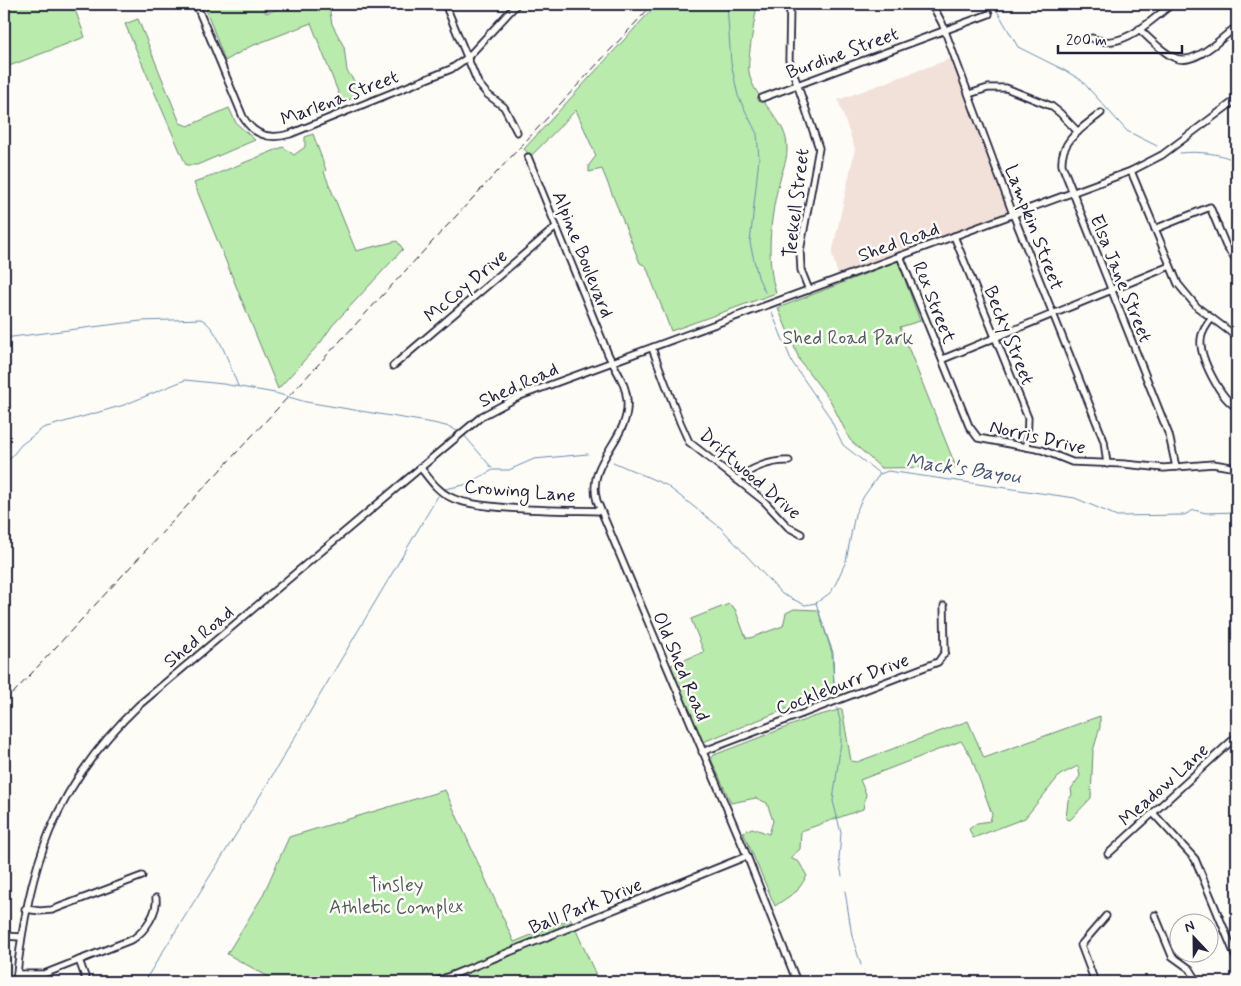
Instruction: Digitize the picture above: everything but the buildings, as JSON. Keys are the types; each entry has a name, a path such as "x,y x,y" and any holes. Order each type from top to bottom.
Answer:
{"street":[{"name":"Marlena Street","path":"196,4 242,117 253,130 268,137 281,137 290,134 438,75 467,58 517,4"},
{"path":"445,4 478,83 487,94 504,107 517,132"},
{"name":"Teekell Street","path":"790,4 788,52 797,84 820,148 800,251 801,270 809,290"},
{"name":"Lampkin Street","path":"928,4 939,16 945,30 1013,214 1104,441 1106,464"},
{"path":"1092,38 1113,42 1126,37 1172,4"},
{"name":"Burdine Street","path":"762,98 989,14"},
{"path":"1139,29 1173,57 1187,60 1197,56 1237,26"},
{"path":"969,94 988,88 1006,88 1051,106 1078,132"},
{"name":"Shed Road","path":"16,982 25,909 39,857 56,814 85,766 111,734 139,705 469,425 492,409 520,396 1131,171 1162,155 1237,100"},
{"name":"Elsa Jane Street","path":"1101,113 1064,146 1061,159 1071,193 1169,434 1176,467"},
{"name":"Alpine Boulevard","path":"528,157 613,361"},
{"path":"1131,171 1170,266 1183,292 1237,337"},
{"path":"1155,229 1210,207 1226,246 1237,262"},
{"name":"McCoy Drive","path":"393,366 556,227"},
{"name":"Becky Street","path":"954,236 1028,418 1027,447"},
{"name":"Rex Street","path":"900,256 943,359"},
{"path":"943,359 1170,266"},
{"path":"1212,318 1202,333 1202,350 1221,393 1237,407"},
{"name":"Driftwood Drive","path":"652,348 682,427 690,442 764,501 788,527 801,534"},
{"name":"Norris Drive","path":"943,359 973,434 984,440 1042,450 1072,462 1152,468 1204,463 1237,468"},
{"name":"Old Shed Road","path":"613,361 626,390 627,415 621,432 604,457 596,475 596,497 600,511 747,856 796,982"},
{"path":"737,480 746,473 771,463 789,461"},
{"name":"Crowing Lane","path":"420,467 440,490 460,501 499,506 600,511"},
{"name":"Cockleburr Drive","path":"702,752 938,662 945,652 944,606"},
{"name":"Meadow Lane","path":"1108,854 1237,736"},
{"path":"1153,813 1195,859 1237,960"},
{"name":"Ball Park Drive","path":"435,982 747,856"},
{"path":"25,909 52,910 142,876"},
{"path":"17,974 38,975 136,938 154,910 156,898"},
{"path":"1155,915 1172,956 1190,969 1198,982"},
{"path":"1095,982 1081,945 1106,916"},
{"path":"4,936 21,937"},
{"path":"78,960 87,982"}],"shaded area":[{"path":"955,57 1013,214 839,279 832,254 855,149 838,100"}],"green space":[{"path":"4,4 73,4 85,37 4,68"},
{"path":"204,4 262,4 266,13 292,4 333,4 329,7 332,24 344,47 347,71 357,85 357,97 342,102 311,23 249,47 225,61"},
{"path":"657,4 757,4 750,49 749,72 757,92 782,129 786,139 787,150 775,200 770,240 771,268 776,293 671,331 646,266 640,263 602,169 589,172 589,165 596,156 576,110 531,156 524,149"},
{"path":"138,19 180,123 188,126 229,108 236,123 255,140 197,165 186,165 125,24"},
{"path":"313,134 326,170 324,172 356,251 397,241 403,249 332,326 321,342 278,389 194,183 283,147 294,155 305,147 305,137"},
{"name":"Shed Road Park","path":"898,261 920,321 900,327 956,467 881,468 850,440 830,400 800,361 778,308"},
{"path":"729,604 735,609 746,638 783,626 786,613 794,609 818,610 833,653 834,690 703,742 669,666 704,652 691,619"},
{"path":"842,709 851,761 857,762 968,721 984,758 1100,716 1100,727 1093,751 1091,798 1070,820 1066,819 1068,800 1072,795 1071,789 1080,776 1078,766 1060,775 1025,818 973,838 969,829 977,823 990,821 992,814 971,756 961,741 860,780 866,794 863,809 801,831 800,849 790,858 799,862 807,876 797,891 775,906 743,832 752,828 769,834 773,821 767,803 756,798 731,803 711,759 714,755 813,717"},
{"name":"Tinsley Athletic Complex","path":"445,790 514,942 571,919 599,982 278,982 227,954 262,897 289,837"}],"waterway":[{"name":"Mack's Bayou","path":"727,4 731,63 738,96 757,134 759,158 750,243 758,277 765,292"},
{"name":"Mack's Bayou","path":"993,4 1018,47 1081,80 1127,131 1157,146"},
{"name":"Mack's Bayou","path":"1180,153 1210,153 1237,162"},
{"name":"Mack's Bayou","path":"772,313 792,362 829,416 843,445 880,474 888,471 1075,498 1117,516 1184,515 1194,510 1206,513 1237,512"},
{"path":"4,338 141,321 201,319 219,339 238,386"},
{"path":"4,466 21,445 43,428 124,405 185,380 275,393 306,402 433,423 450,427 457,431"},
{"path":"464,435 492,468"},
{"path":"445,489 464,485 493,470 509,470 534,459 588,454"},
{"path":"613,462 666,485 721,528 782,594 805,605 816,603 830,593 835,585 846,561 855,514 864,496 879,475"},
{"path":"144,982 263,791 438,496"},
{"path":"816,603 832,653 835,697"},
{"path":"837,708 841,725 841,742 833,801 841,833 839,859 842,876"},
{"path":"845,891 852,936 861,965"}],"railway":[{"path":"4,703 653,4"}]}
